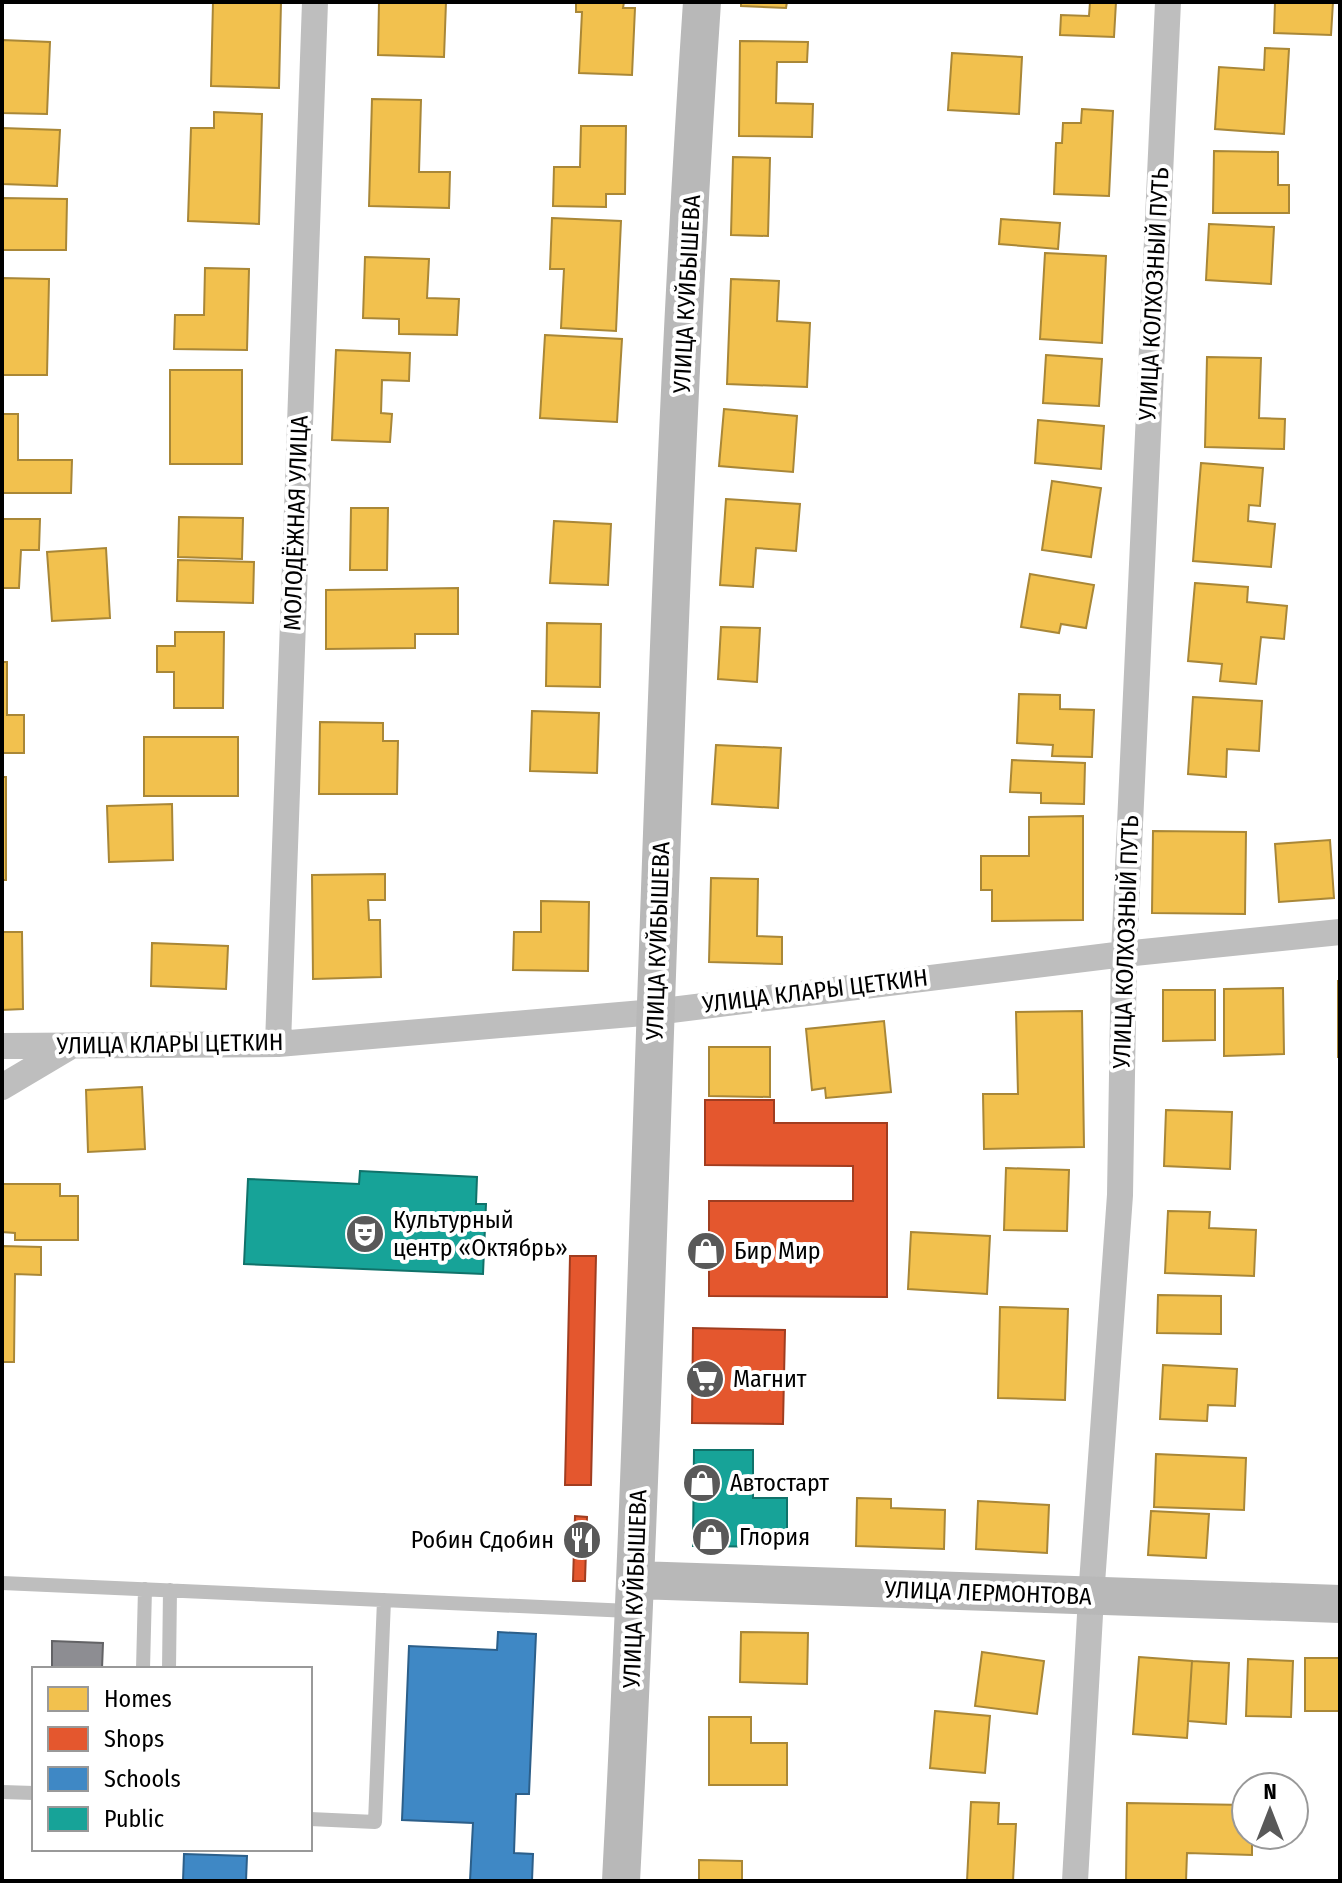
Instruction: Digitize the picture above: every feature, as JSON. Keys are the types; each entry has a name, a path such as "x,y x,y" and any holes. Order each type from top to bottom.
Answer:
{"main road":[{"name":"УЛИЦА КУЙБЫШЕВА","path":"621,1881 635,1596 655,1012 702,2"},
{"name":"УЛИЦА ЛЕРМОНТОВА","path":"635,1596 1091,1597 1340,1604"}],"street":[{"name":"МОЛОДЁЖНАЯ УЛИЦА","path":"278,1044 315,2"},
{"name":"УЛИЦА КОЛХОЗНЫЙ ПУТЬ","path":"1075,1881 1091,1597 1120,1195 1124,954 1168,2"},
{"name":"УЛИЦА КЛАРЫ ЦЕТКИН","path":"2,1046 278,1044 655,1012 1124,954 1340,932"},
{"path":"2,1087 72,1046"}],"lane":[{"path":"2,1583 384,1600 635,1596"},
{"path":"143,1667 145,1589"},
{"path":"169,1667 170,1590"},
{"path":"312,1819 375,1822 384,1600"},
{"path":"2,1792 32,1793"}],"building: Homes":[{"path":"213,2 281,2 279,88 211,86"},
{"path":"379,2 446,2 444,57 378,55"},
{"path":"576,2 624,2 623,8 635,8 632,75 579,73 582,12 576,12"},
{"path":"741,2 787,2 786,8 741,6"},
{"path":"1090,2 1116,2 1114,37 1060,35 1061,15 1089,16"},
{"path":"1275,2 1333,2 1331,35 1274,33"},
{"path":"2,40 50,42 47,114 2,113"},
{"path":"740,41 808,42 807,62 777,62 776,103 813,104 812,137 739,136"},
{"path":"1265,48 1289,49 1284,134 1215,129 1219,67 1264,70"},
{"path":"952,53 1022,57 1019,114 948,110"},
{"path":"372,99 421,100 419,172 450,172 449,208 369,206"},
{"path":"1082,109 1113,111 1109,196 1054,194 1056,143 1062,143 1063,123 1081,123"},
{"path":"214,112 262,114 259,224 188,221 191,128 214,128"},
{"path":"581,126 626,126 625,194 606,194 606,207 553,206 554,167 580,167"},
{"path":"2,128 60,130 57,186 2,184"},
{"path":"1214,151 1278,152 1278,185 1289,185 1289,213 1213,213"},
{"path":"733,157 770,158 768,236 731,235"},
{"path":"2,198 67,199 66,250 2,250"},
{"path":"552,218 621,221 616,331 561,328 564,269 550,269"},
{"path":"1001,219 1060,223 1058,249 999,244"},
{"path":"1209,224 1274,227 1271,284 1206,280"},
{"path":"1045,253 1106,256 1102,343 1040,339"},
{"path":"365,257 429,259 427,298 459,299 457,335 399,334 399,319 363,318"},
{"path":"205,268 249,269 247,350 174,349 175,315 204,315"},
{"path":"2,278 49,279 47,375 2,375"},
{"path":"731,279 779,281 777,321 810,323 807,387 727,384"},
{"path":"545,335 622,339 617,422 540,418"},
{"path":"336,350 410,353 409,381 382,380 381,413 392,414 390,442 332,440"},
{"path":"1046,355 1102,359 1099,406 1043,403"},
{"path":"1207,357 1261,358 1259,418 1285,419 1284,449 1205,447"},
{"path":"170,370 242,370 242,464 170,464"},
{"path":"724,409 797,416 793,472 719,466"},
{"path":"2,414 18,414 18,460 72,460 71,493 2,493"},
{"path":"1038,420 1104,426 1101,469 1035,463"},
{"path":"1201,463 1263,468 1260,506 1249,505 1248,521 1275,524 1271,567 1193,561"},
{"path":"1052,481 1101,488 1091,557 1042,550"},
{"path":"726,499 800,504 796,551 756,548 753,587 720,585"},
{"path":"351,508 388,508 387,570 350,570"},
{"path":"179,517 243,518 242,559 178,557"},
{"path":"2,519 40,519 39,550 21,550 19,588 2,588"},
{"path":"554,521 611,524 608,585 550,583"},
{"path":"106,548 110,618 52,621 47,552"},
{"path":"178,560 254,562 253,603 177,601"},
{"path":"1030,574 1094,585 1086,628 1061,624 1059,633 1021,627"},
{"path":"1195,583 1248,587 1247,602 1287,606 1284,639 1261,637 1256,684 1220,681 1222,664 1188,661"},
{"path":"458,588 458,634 415,634 415,648 326,649 326,590"},
{"path":"547,623 601,624 600,687 546,686"},
{"path":"721,627 760,628 757,682 718,679"},
{"path":"175,632 224,632 223,708 174,708 174,672 157,672 157,646 175,646"},
{"path":"2,662 7,662 7,715 24,715 24,753 2,753"},
{"path":"1019,694 1060,695 1060,709 1094,710 1092,757 1052,756 1053,745 1017,743"},
{"path":"1193,697 1262,701 1259,751 1227,749 1226,777 1188,774"},
{"path":"532,711 599,713 597,773 530,771"},
{"path":"320,722 383,723 383,741 398,741 397,794 319,794"},
{"path":"144,737 238,737 238,796 144,796"},
{"path":"716,745 781,748 778,808 712,804"},
{"path":"1012,760 1085,763 1084,804 1041,803 1041,793 1010,792"},
{"path":"2,777 6,777 6,880 2,880"},
{"path":"172,804 173,860 109,862 107,806"},
{"path":"1083,816 1083,920 992,921 992,890 981,890 981,856 1029,856 1029,817"},
{"path":"1153,831 1246,832 1245,914 1152,913"},
{"path":"1330,840 1334,898 1279,902 1275,844"},
{"path":"385,874 385,900 368,900 369,920 380,920 381,977 313,979 312,875"},
{"path":"711,878 758,879 757,936 782,937 782,964 709,962"},
{"path":"541,901 589,902 588,971 513,970 514,932 541,932"},
{"path":"2,932 22,932 23,1009 2,1010"},
{"path":"152,943 228,946 226,989 151,986"},
{"path":"1340,981 1340,1057 1338,1057"},
{"path":"1283,988 1284,1054 1224,1056 1224,989"},
{"path":"1163,990 1215,990 1215,1040 1163,1041"},
{"path":"1082,1011 1084,1147 984,1149 983,1094 1018,1094 1016,1012"},
{"path":"884,1021 891,1092 826,1098 825,1088 812,1090 806,1029"},
{"path":"709,1047 770,1047 770,1097 709,1096"},
{"path":"142,1087 145,1149 88,1152 86,1090"},
{"path":"1166,1110 1232,1112 1230,1169 1164,1166"},
{"path":"1006,1168 1069,1170 1067,1231 1004,1230"},
{"path":"2,1184 60,1184 60,1196 78,1196 78,1240 15,1240 15,1233 2,1232"},
{"path":"1168,1211 1210,1212 1209,1228 1256,1230 1254,1276 1165,1273"},
{"path":"911,1232 990,1236 987,1294 908,1289"},
{"path":"2,1246 41,1247 41,1275 15,1274 14,1362 2,1362"},
{"path":"1158,1295 1221,1296 1221,1334 1157,1333"},
{"path":"1000,1307 1068,1309 1065,1400 998,1398"},
{"path":"1163,1365 1237,1369 1235,1406 1208,1405 1207,1421 1160,1419"},
{"path":"1156,1454 1246,1458 1244,1510 1154,1507"},
{"path":"857,1498 891,1499 891,1508 945,1510 944,1549 856,1546"},
{"path":"978,1501 1049,1505 1047,1553 976,1549"},
{"path":"1151,1511 1209,1514 1206,1558 1148,1555"},
{"path":"741,1632 808,1633 807,1684 740,1682"},
{"path":"982,1652 1044,1661 1037,1714 975,1706"},
{"path":"1139,1657 1192,1661 1187,1738 1133,1734"},
{"path":"1305,1658 1340,1658 1340,1711 1305,1711"},
{"path":"1248,1659 1293,1661 1291,1717 1246,1716"},
{"path":"1192,1661 1229,1663 1226,1724 1188,1721"},
{"path":"935,1711 990,1716 985,1773 930,1768"},
{"path":"709,1717 751,1717 751,1743 787,1743 787,1785 709,1785"},
{"path":"971,1802 999,1803 998,1824 1016,1824 1013,1881 967,1881"},
{"path":"1127,1803 1230,1805 1230,1851 1252,1851 1252,1855 1187,1853 1186,1881 1126,1881"},
{"path":"699,1860 742,1861 742,1881 699,1881"}],"building: Shops":[{"path":"705,1100 774,1100 774,1123 887,1123 887,1297 709,1296 709,1201 853,1201 853,1166 705,1165"},
{"path":"570,1256 596,1256 591,1485 565,1485"},
{"path":"693,1328 785,1330 783,1424 692,1423"},
{"path":"575,1516 587,1517 585,1581 573,1581"}],"building: Schools":[{"path":"498,1632 536,1634 529,1794 516,1794 514,1853 533,1854 532,1881 470,1881 473,1823 402,1820 409,1646 497,1650"},
{"path":"184,1854 247,1856 246,1881 183,1881"}],"building: Public":[{"name":"Культурный центр «Октябрь»","path":"360,1171 477,1177 476,1204 486,1204 483,1274 244,1264 248,1179 359,1184"},
{"path":"694,1450 753,1450 753,1498 787,1498 787,1547 693,1546"}],"building: Industry":[{"path":"52,1641 103,1643 102,1667 52,1667"}],"place":[{"name":"Культурный центр «Октябрь»","path":"365,1234"},
{"name":"Бир Мир","path":"706,1251"},
{"name":"Магнит","path":"705,1379"},
{"name":"Автостарт","path":"702,1483"},
{"name":"Глория","path":"711,1537"},
{"name":"Робин Сдобин","path":"582,1540"}]}
